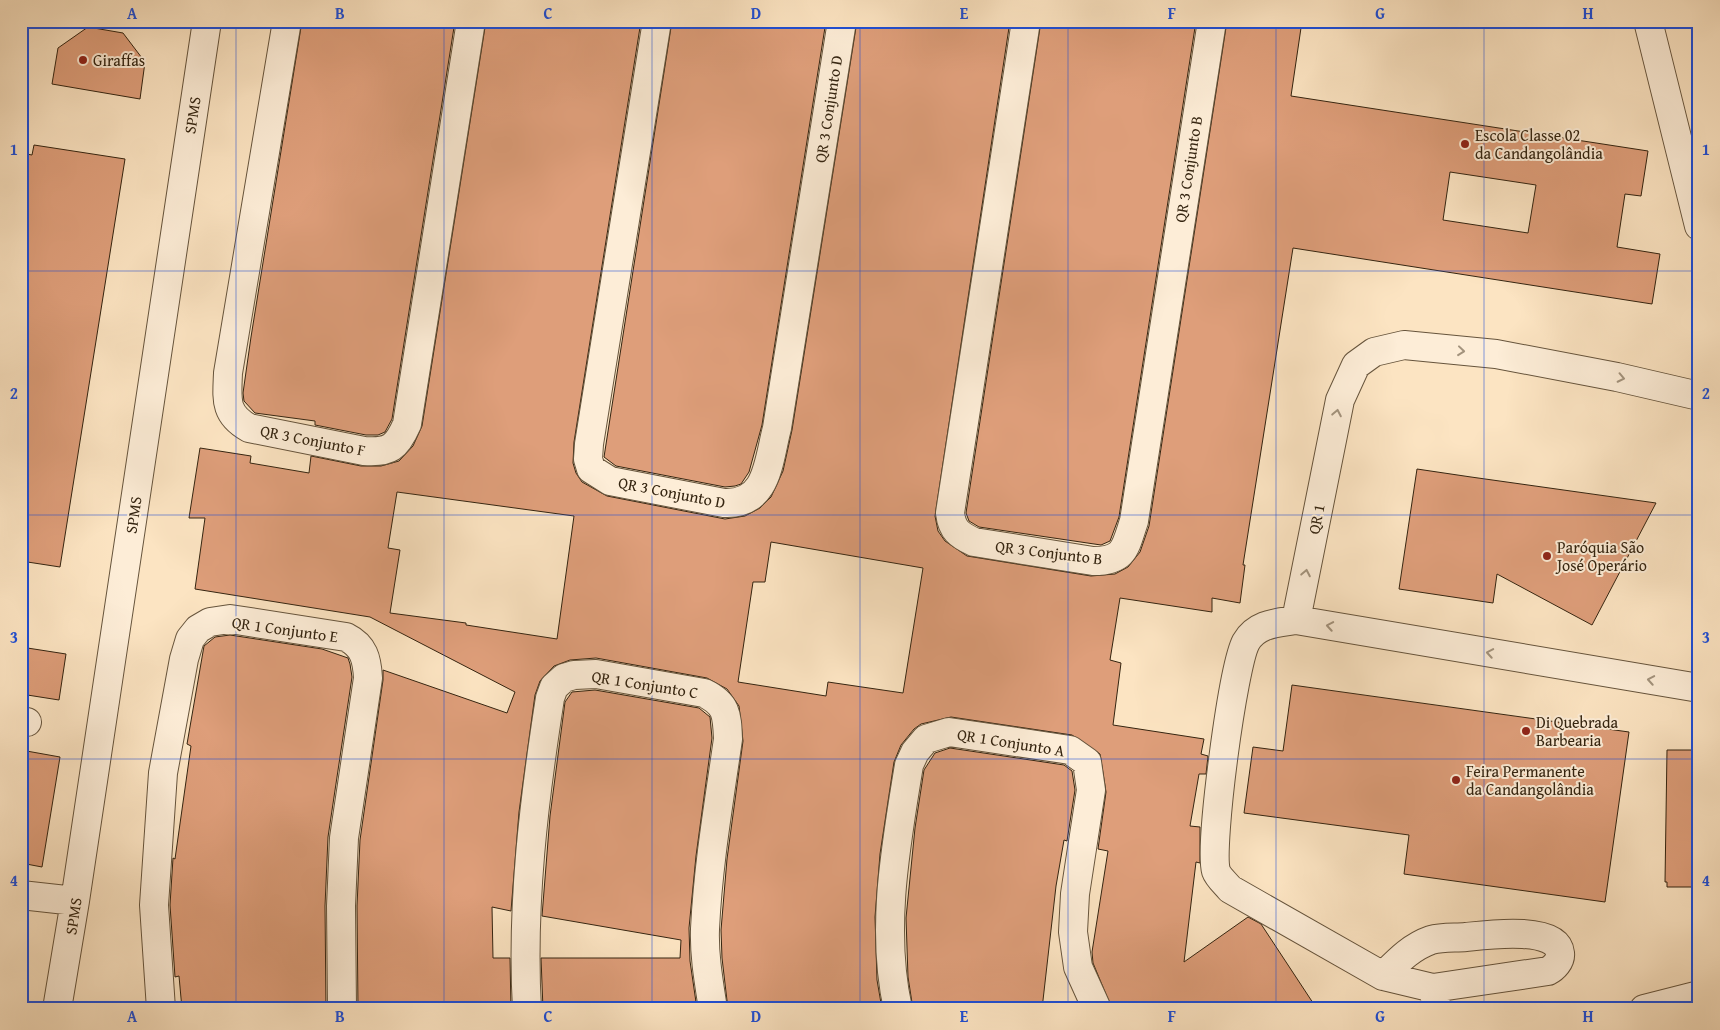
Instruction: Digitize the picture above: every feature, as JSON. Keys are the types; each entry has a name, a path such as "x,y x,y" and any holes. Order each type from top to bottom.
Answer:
{"street":[{"name":"SPMS","path":"57,1009 75,901 206,21"},
{"name":"QR 3 Conjunto F","path":"288,21 228,373 227,396 230,413 238,422 249,428 364,451 379,452 392,448 399,441 407,424 471,21"},
{"name":"QR 3 Conjunto D","path":"657,21 590,434 588,459 591,469 610,481 738,504 752,497 760,487 777,428 842,21"},
{"name":"QR 3 Conjunto B","path":"1026,21 950,512 952,524 958,534 974,542 1093,561 1109,561 1119,555 1126,544 1134,521 1212,21"},
{"path":"1648,21 1699,226"},
{"name":"QR 1","path":"1296,620 1340,400 1356,365 1374,352 1404,345 1496,354 1617,377 1699,396"},
{"name":"QR 1 Conjunto E","path":"161,1009 154,905 163,773 184,659 190,639 198,629 210,622 230,620 346,637 356,642 367,660 368,678 344,838 340,906 342,1009"},
{"path":"1383,976 1408,951 1433,940 1510,933 1540,936 1551,940 1560,951 1560,957 1554,968 1548,971 1435,998 1383,976 1230,889 1216,872 1214,850 1226,743 1236,680 1246,642 1256,630 1269,624 1296,620 1699,688"},
{"name":"QR 1 Conjunto C","path":"527,1009 524,956 530,859 550,698 554,687 564,678 574,675 596,674 704,693 717,699 728,717 728,739 710,872 705,930 707,973 713,1009"},
{"name":"QR 1 Conjunto A","path":"898,1009 891,947 892,868 909,765 915,752 926,738 949,732 1070,750 1088,762 1091,790 1075,894 1073,932 1078,967 1097,1009"},
{"path":"21,895 75,901"},
{"path":"1644,1009 1699,995"}],"building":[{"path":"302,21 455,21 392,419 385,432 378,435 366,435 315,425 315,421 255,413 244,401 243,393 251,337"},
{"path":"486,21 641,21 574,442 573,463 576,473 582,482 607,496 725,519 745,516 760,508 771,497 783,471 792,430 857,21 1010,21 935,516 938,531 945,541 967,556 1091,576 1115,574 1128,567 1140,552 1149,526 1227,21 1302,21 1291,96 1648,151 1641,196 1625,194 1617,247 1660,254 1652,304 1293,248 1243,565 1245,565 1240,603 1212,598 1212,612 1120,598 1110,660 1121,663 1113,725 1204,739 1201,754 1208,756 1206,774 1199,774 1190,826 1200,827 1200,863 1196,862 1184,962 1248,917 1261,924 1317,1009 1112,1009 1093,963 1092,952 1108,851 1098,849 1106,792 1100,754 1072,735 951,717 921,724 914,729 901,745 894,762 880,854 875,917 877,980 882,1009 728,1009 721,930 727,859 743,741 739,706 727,689 707,678 596,658 570,660 554,666 540,681 535,695 519,812 511,911 492,907 493,958 510,958 511,1009 358,1009 357,906 360,840 383,670 507,713 515,692 370,617 195,589 205,518 189,518 200,448 251,456 250,463 309,473 311,456 361,466 381,466 399,461 413,446 422,426","holes":["1450,172 1536,185 1528,233 1443,220","397,492 574,516 557,639 466,625 466,623 390,613 400,550 388,548","771,542 923,568 903,693 828,682 826,696 738,682 753,582 765,582"]},
{"path":"672,21 826,21 762,425 749,472 741,484 735,486 725,487 616,466 604,457"},
{"path":"1041,21 1196,21 1119,517 1110,541 1101,545 979,527 969,521 966,513"},
{"path":"88,27 123,33 145,62 140,99 52,84 58,48"},
{"path":"34,145 125,159 60,567 21,561 21,153 32,155"},
{"name":"Paróquia São José Operário","path":"1417,469 1656,503 1592,625 1497,574 1493,603 1399,589"},
{"path":"230,635 322,649 348,658 350,664 352,677 328,837 325,906 326,1009 182,1009 179,976 175,977 170,905 173,858 175,859 191,746 187,744 204,646 215,637"},
{"path":"21,647 66,654 59,700 21,694"},
{"path":"1292,685 1629,732 1605,902 1404,874 1409,835 1244,813 1253,747 1283,751"},
{"path":"595,690 699,708 710,717 712,738 696,856 689,928 690,961 697,1009 543,1009 541,958 680,958 681,940 542,916 550,816 565,702 572,692"},
{"path":"950,748 1064,765 1072,771 1075,790 1067,841 1064,840 1056,886 1042,1009 913,1009 908,977 906,918 915,828 924,770 935,753"},
{"path":"21,750 60,757 42,867 21,863"},
{"path":"1667,750 1699,750 1699,887 1667,887 1667,882 1665,882"}],"place":[{"name":"Giraffas","path":"83,60"},
{"name":"Escola Classe 02 da Candangolândia","path":"1465,144"},
{"name":"Paróquia São José Operário","path":"1547,556"},
{"name":"Di Quebrada Barbearia","path":"1526,731"},
{"name":"Feira Permanente da Candangolândia","path":"1456,780"}]}
